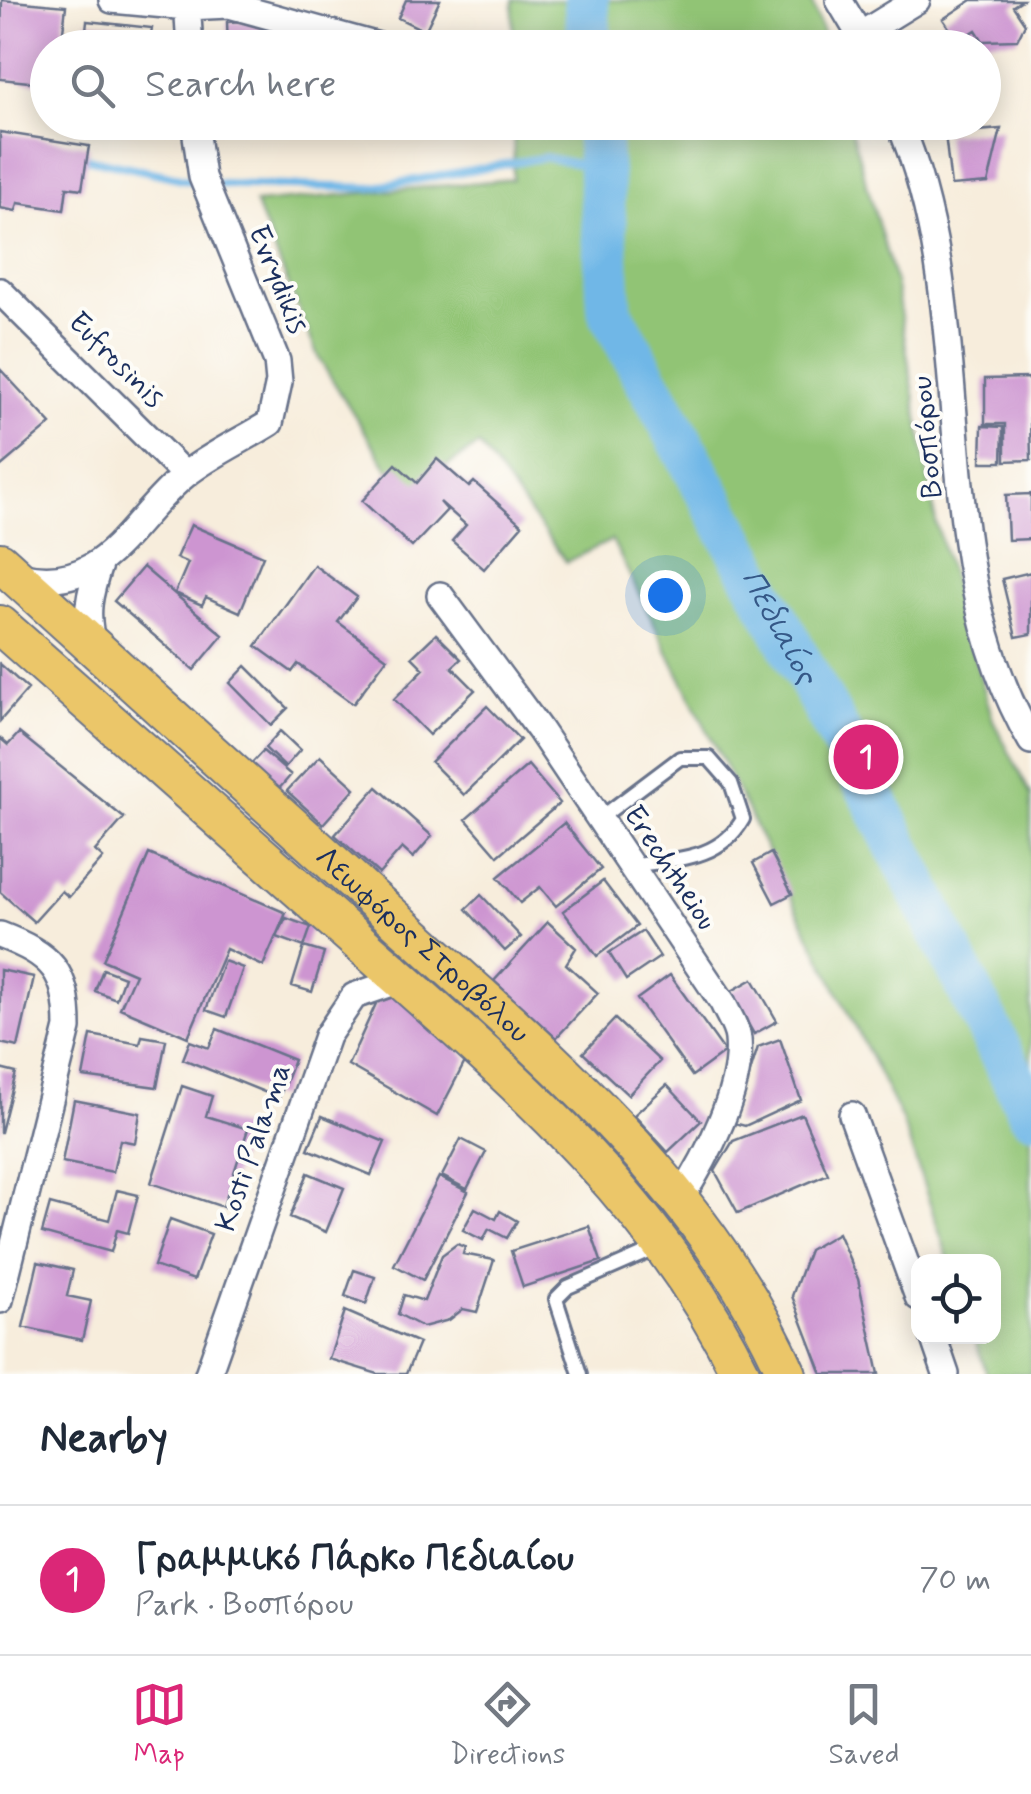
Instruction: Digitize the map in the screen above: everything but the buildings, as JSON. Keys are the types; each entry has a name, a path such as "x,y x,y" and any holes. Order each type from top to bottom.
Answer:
{"main road":[{"name":"Λεωφόρος Στροβόλου","path":"6,568 576,1086 680,1199 750,1301 787,1374"},
{"name":"Λεωφόρος Στροβόλου","path":"0,625 544,1109 665,1245 714,1321 741,1374"}],"street":[{"path":"112,0 229,5 320,30"},
{"path":"839,0 857,30"},
{"path":"878,30 917,0"},
{"path":"187,4 189,30"},
{"name":"Evrydikis","path":"100,562 185,474 270,423 278,382 271,342 202,177 197,140"},
{"name":"Βοσπόρου","path":"905,140 940,250 974,597 1020,700 1031,741"},
{"name":"Eufrosinis","path":"0,291 185,474"},
{"path":"6,568 47,582 70,579 100,562"},
{"path":"94,647 86,623 87,598 100,562"},
{"name":"Erechtheiou","path":"440,595 599,819 723,1004 738,1035 738,1065 707,1158 680,1199"},
{"path":"0,935 43,955 57,970 68,1006 68,1028 0,1300"},
{"name":"Kosti Palama","path":"208,1374 327,1036 354,996 402,980"},
{"path":"852,1116 911,1277"},
{"path":"936,1344 946,1374"}],"lane":[{"path":"599,819 680,758 709,758 731,783 744,820 733,838 707,854 630,866"},
{"path":"580,1374 556,1299 568,1287 665,1245"}],"green space":[{"path":"513,0 811,0 822,30 513,30"},
{"path":"514,140 854,140 895,282 936,523 993,720 1031,795 1031,1374 987,1374 976,1344 1001,1344 1001,1254 947,1254 902,1120 612,540 566,562 479,445 404,494 319,359 255,203 513,179"}],"waterway":[{"name":"Πεδιαίος","path":"586,0 588,30"},
{"name":"Πεδιαίος","path":"598,140 610,311 880,810 1031,1113"},
{"path":"78,156 197,182"},
{"path":"210,184 371,188 545,157 601,169"}],"place":[{"name":"Γραμμικό Πάρκο Πεδιαίου","path":"866,757"}]}
